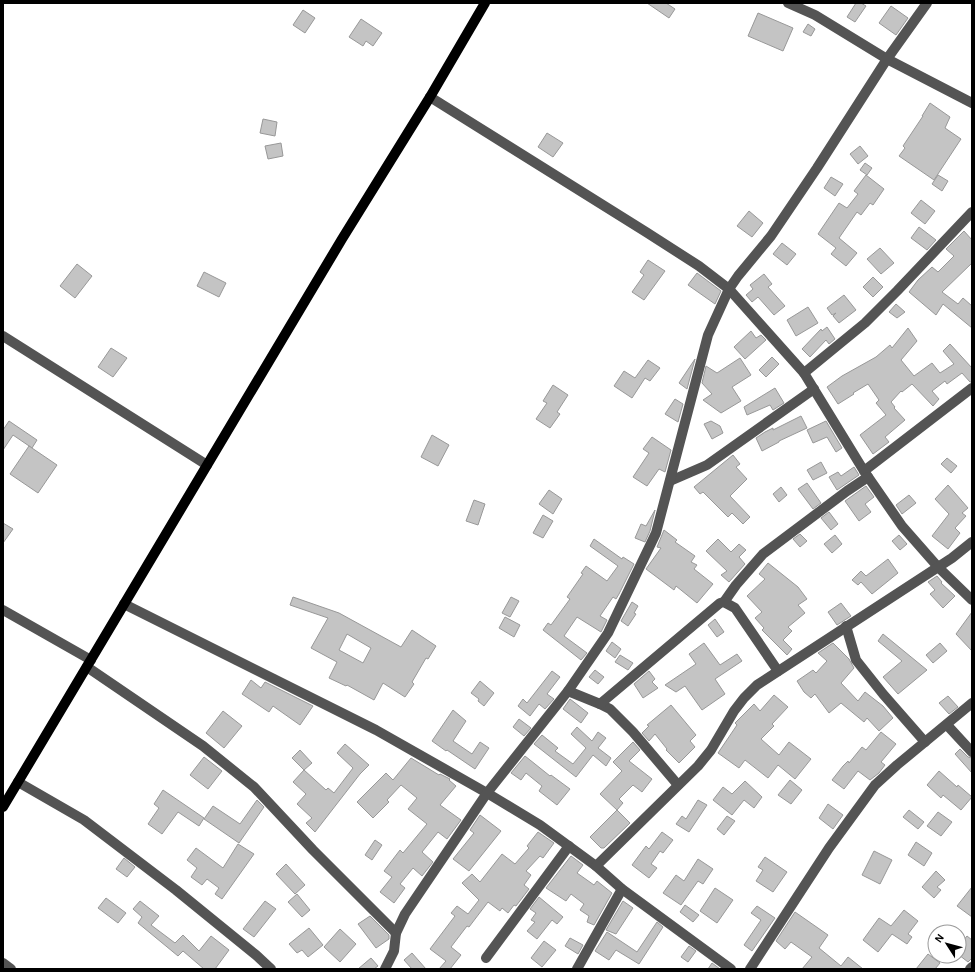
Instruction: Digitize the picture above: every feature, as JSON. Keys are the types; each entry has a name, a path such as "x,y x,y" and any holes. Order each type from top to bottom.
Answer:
{"main road":[{"path":"3,807 342,239 430,97 485,3"}],"street":[{"path":"788,3 815,15 887,59 972,103"},
{"path":"385,969 394,951 396,933 405,914 487,793 568,691 608,633 656,533 708,335 729,289 771,236 817,168 887,59 927,3"},
{"path":"430,97 700,266 729,289 804,373 866,474 902,526 938,567 972,600"},
{"path":"804,373 865,323 972,212"},
{"path":"3,336 207,465"},
{"path":"600,704 702,617 720,603 724,602 736,585 763,554 847,491 972,388"},
{"path":"670,481 707,465 814,390"},
{"path":"596,866 678,785 711,750 734,711 757,684 952,558 972,542"},
{"path":"724,602 735,608 778,671"},
{"path":"124,604 376,730 487,793 540,825 569,846 596,866 622,889 730,969"},
{"path":"3,610 89,663 203,746 254,787 313,850 396,933"},
{"path":"846,626 856,660 883,694 925,742"},
{"path":"568,691 610,709 633,732 678,785"},
{"path":"750,969 829,848 875,785 972,704"},
{"path":"947,725 972,752"},
{"path":"18,782 84,820 176,890 256,955 270,969"},
{"path":"486,958 569,846"},
{"path":"577,969 622,889"},
{"path":"3,963 11,969"}],"building":[{"path":"647,3 666,3 675,9 669,18"},
{"path":"856,3 861,3 866,6 855,22 847,17"},
{"path":"891,6 908,18 896,35 879,23"},
{"path":"303,10 315,18 305,33 293,25"},
{"path":"758,13 793,28 783,51 748,36"},
{"path":"361,19 382,33 373,46 366,41 363,46 349,37"},
{"path":"808,24 815,29 811,36 803,32"},
{"path":"930,103 950,117 945,128 961,139 934,180 899,156 905,148 903,146"},
{"path":"263,119 277,122 275,136 260,133"},
{"path":"547,133 563,143 553,157 538,147"},
{"path":"281,143 283,156 268,159 265,146"},
{"path":"860,146 868,156 858,164 850,154"},
{"path":"865,163 872,168 867,175 860,170"},
{"path":"866,175 884,189 873,205 870,203 861,215 857,212 839,238 857,253 846,266 831,254 836,248 818,234 839,203 847,208 858,194 854,191"},
{"path":"938,175 948,181 942,191 932,184"},
{"path":"831,177 843,184 835,196 824,188"},
{"path":"921,200 935,211 925,224 911,213"},
{"path":"749,211 763,223 752,237 737,226"},
{"path":"919,227 936,240 927,250 911,238"},
{"path":"964,231 972,240 972,263 942,292 958,304 963,298 972,306 972,328 943,304 936,315 909,292 918,280 932,267 938,272 954,256 946,249"},
{"path":"782,243 796,254 787,265 773,254"},
{"path":"880,248 894,263 881,274 867,259"},
{"path":"648,260 665,271 644,300 632,292 644,275 640,272"},
{"path":"77,264 92,276 75,298 60,286"},
{"path":"204,272 226,283 219,297 197,286"},
{"path":"697,273 721,291 715,304 688,285"},
{"path":"764,274 772,284 768,287 785,306 774,315 758,297 752,302 746,295 753,289 750,285"},
{"path":"873,277 883,287 873,297 863,287"},
{"path":"844,295 856,310 839,323 833,316 836,313 832,315 827,308"},
{"path":"896,304 905,312 897,318 889,312"},
{"path":"808,307 818,323 796,336 787,320"},
{"path":"827,327 835,339 829,344 826,340 810,357 802,349 821,329 822,331"},
{"path":"908,328 917,341 901,360 914,376 932,363 940,373 954,364 943,351 950,344 972,368 972,382 970,382 962,373 947,384 945,381 932,391 939,399 933,406 912,384 902,392 901,391 891,402 895,407 894,408 905,420 885,437 889,442 873,454 860,435 886,415 876,403 879,400 868,384 838,404 827,387 842,376 876,357 890,345 892,348"},
{"path":"751,331 756,338 761,335 766,340 745,359 734,347"},
{"path":"111,348 127,358 113,377 98,367"},
{"path":"772,357 779,364 766,377 759,370"},
{"path":"740,358 751,375 732,387 741,401 721,413 703,400 712,394 702,383 706,366 717,373"},
{"path":"695,359 687,389 679,383"},
{"path":"648,360 660,368 650,381 645,378 632,398 614,386 624,371 635,378"},
{"path":"553,385 568,395 557,412 560,414 550,428 536,419 547,403 543,401"},
{"path":"775,388 784,403 773,410 770,405 747,415 744,407"},
{"path":"675,399 683,404 678,422 665,414"},
{"path":"801,416 807,428 762,451 756,438 773,428 773,430"},
{"path":"9,421 37,440 32,448 13,435 3,450 3,430"},
{"path":"711,421 720,426 723,433 712,439 704,424"},
{"path":"826,421 842,448 836,452 827,437 813,443 807,430"},
{"path":"432,435 449,445 438,466 421,457"},
{"path":"652,437 671,450 665,472 659,469 647,486 633,477 649,453 643,449"},
{"path":"29,446 57,465 38,493 10,474"},
{"path":"733,455 740,464 736,467 747,479 730,496 750,517 743,524 732,513 728,517 703,492 700,494 694,487"},
{"path":"947,458 957,466 951,473 941,464"},
{"path":"821,462 827,473 813,480 807,470"},
{"path":"854,467 859,475 837,490 829,477 838,472 841,476"},
{"path":"807,483 821,503 813,509 798,489"},
{"path":"948,485 968,508 962,513 966,516 955,528 960,533 948,549 932,536 949,514 935,499"},
{"path":"866,486 874,497 865,504 871,512 859,521 845,501"},
{"path":"781,487 787,495 779,502 773,494"},
{"path":"549,490 562,499 553,514 539,504"},
{"path":"909,495 916,503 902,514 896,505"},
{"path":"474,500 485,504 478,525 466,521"},
{"path":"655,510 650,531 645,542 635,538 641,524 646,526"},
{"path":"829,512 838,524 831,530 821,518"},
{"path":"543,515 553,521 543,538 533,533"},
{"path":"3,523 13,529 3,543"},
{"path":"664,530 677,540 675,542 695,556 691,562 697,565 694,569 713,584 697,603 676,586 674,590 646,569 661,548 657,547"},
{"path":"800,534 807,541 800,547 793,539"},
{"path":"835,535 842,544 832,553 824,544"},
{"path":"899,535 907,544 900,550 892,541"},
{"path":"594,539 622,559 623,557 634,564 616,599 613,597 600,616 607,620 601,632 577,617 564,636 587,653 581,660 543,630 548,623 551,625 570,599 567,597 583,574 581,573 586,566 607,581 618,566 590,546"},
{"path":"718,539 731,552 739,544 746,550 739,557 745,564 729,582 721,575 727,571 706,551"},
{"path":"888,559 898,573 872,594 861,582 858,585 852,580 861,571 866,576"},
{"path":"768,563 798,587 807,599 798,605 805,613 788,627 792,631 783,640 792,649 787,655 762,630 764,628 755,618 762,612 747,596 765,579 759,574"},
{"path":"937,576 942,582 941,583 955,596 943,608 930,594 935,590 928,582"},
{"path":"293,597 339,613 401,647 412,630 436,646 428,659 426,658 412,682 414,684 405,697 383,683 374,700 347,685 346,686 329,678 337,662 311,648 328,618 290,605","holes":["347,634 371,648 363,663 339,650"]},
{"path":"511,597 519,601 510,617 502,613"},
{"path":"632,602 638,606 634,613 636,614 628,626 621,621"},
{"path":"841,603 851,616 837,625 828,612"},
{"path":"972,612 972,651 956,634"},
{"path":"505,617 520,625 514,637 499,628"},
{"path":"715,619 724,632 717,637 708,625"},
{"path":"883,634 927,670 898,694 883,677 902,661 878,641"},
{"path":"612,642 621,649 615,658 606,651"},
{"path":"704,643 720,665 737,654 742,661 715,679 725,694 702,710 685,686 676,692 665,685 696,664 689,654"},
{"path":"833,643 849,659 854,668 841,683 858,701 865,692 883,706 893,718 879,731 867,718 864,722 841,703 829,713 815,694 811,698 804,692 797,681 813,670 816,673 827,661 818,653"},
{"path":"940,643 947,651 933,663 926,655"},
{"path":"620,655 633,663 628,670 615,662"},
{"path":"595,670 604,677 598,684 589,677"},
{"path":"552,671 560,677 547,694 554,699 545,709 539,704 530,716 518,706 523,699 527,703"},
{"path":"649,671 655,679 652,682 658,688 643,698 634,684"},
{"path":"251,680 261,688 265,682 313,706 300,725 273,706 269,712 242,694"},
{"path":"480,681 494,693 484,706 478,701 479,699 471,693"},
{"path":"774,695 788,707 772,724 774,726 761,739 779,755 789,742 811,759 795,779 778,765 768,778 745,760 739,768 718,753 737,725 735,723 754,704 760,711"},
{"path":"948,696 958,707 949,714 939,703"},
{"path":"570,699 588,713 581,723 563,709"},
{"path":"671,705 696,735 690,741 695,747 679,763 666,750 667,749 655,734 649,741 642,733 649,726 647,725"},
{"path":"453,710 466,721 453,741 472,754 480,742 489,748 475,769 432,741"},
{"path":"223,711 242,726 224,748 206,733"},
{"path":"519,719 531,728 524,736 513,727"},
{"path":"577,727 592,741 598,732 606,738 598,748 611,758 606,766 593,755 576,777 534,744 542,735 558,748 555,751 573,764 586,748 571,734"},
{"path":"881,732 896,744 881,762 885,765 879,773 870,780 858,771 844,789 832,780 843,766 848,761 849,763 862,747 866,750"},
{"path":"633,742 640,750 629,761 652,779 642,792 633,785 619,799 623,803 617,810 600,794 622,771 613,762"},
{"path":"345,744 369,765 360,774 315,832 306,823 312,818 297,804 306,794 293,782 304,770 326,790 328,788 334,793 353,768 337,753"},
{"path":"960,749 968,757 972,758 972,773 955,754"},
{"path":"300,750 312,763 304,770 292,758"},
{"path":"525,756 550,776 551,775 570,789 557,805 539,791 542,786 526,773 521,780 511,773"},
{"path":"204,757 222,771 208,789 190,775"},
{"path":"411,758 439,775 440,774 450,779 449,780 456,786 440,805 461,820 447,839 438,832 422,852 433,862 422,876 413,868 400,884 405,888 394,903 380,892 392,877 384,871 400,850 403,853 427,824 408,809 417,798 401,785 387,800 389,802 373,818 357,802 386,773 393,780"},
{"path":"939,771 957,787 958,785 972,797 961,810 943,795 941,798 927,785"},
{"path":"790,780 802,790 791,804 778,795"},
{"path":"745,781 762,797 754,808 744,800 732,815 713,800 723,787 732,794"},
{"path":"163,790 204,818 199,826 178,812 162,834 148,824 159,808 154,804"},
{"path":"257,800 264,807 239,843 204,819 213,806 240,824"},
{"path":"698,800 707,805 689,832 676,824 682,816 686,819"},
{"path":"828,804 843,815 833,829 819,818"},
{"path":"617,810 630,823 604,848 601,848 590,837"},
{"path":"909,810 924,822 918,829 903,817"},
{"path":"938,812 952,822 941,836 927,826"},
{"path":"480,815 501,831 469,871 453,859 474,833 470,830"},
{"path":"727,816 735,821 724,835 717,829"},
{"path":"538,832 554,843 543,858 540,856 526,871 531,875 524,885 529,889 516,906 514,905 508,913 502,908 500,911 488,902 469,927 467,926 451,947 461,955 450,969 439,969 446,961 430,949 455,916 451,913 457,906 468,914 479,900 462,883 472,874 480,882 502,854 515,864 529,848 527,846"},
{"path":"662,832 673,840 663,853 660,851 651,864 657,868 649,878 632,865 646,846 649,849"},
{"path":"375,840 382,845 372,860 365,855"},
{"path":"916,842 932,853 924,866 908,855"},
{"path":"238,844 254,854 222,899 215,894 219,888 207,879 202,885 191,877 197,868 187,860 196,848 223,868"},
{"path":"874,851 892,860 880,884 862,875"},
{"path":"571,856 583,865 577,873 594,885 597,881 612,893 594,925 587,922 589,916 580,910 584,904 571,894 566,901 546,888"},
{"path":"765,857 787,872 773,892 756,881 763,870 758,867"},
{"path":"124,858 135,867 127,877 116,869"},
{"path":"698,859 713,869 703,884 698,881 681,905 663,893 676,875 684,881"},
{"path":"286,864 305,885 295,894 276,874"},
{"path":"936,871 945,880 937,887 941,890 934,898 922,887"},
{"path":"972,887 972,917 957,906"},
{"path":"715,888 733,900 717,923 700,911"},
{"path":"297,894 310,910 302,917 288,902"},
{"path":"539,897 563,917 557,924 552,920 537,939 527,931 535,922 531,920 536,913 530,909"},
{"path":"106,898 126,913 118,923 98,908"},
{"path":"140,901 159,916 151,925 175,943 183,935 199,951 211,936 229,950 215,969 204,969 183,951 178,956 138,923 142,917 133,909"},
{"path":"265,901 276,909 254,937 243,929"},
{"path":"623,901 633,908 616,934 606,930"},
{"path":"685,905 699,915 693,922 680,912"},
{"path":"757,906 775,918 752,951 744,945 761,920 751,913"},
{"path":"904,910 918,921 908,934 912,937 907,944 892,934 878,952 863,940 879,918 891,926"},
{"path":"795,912 828,935 819,948 841,966 848,957 863,969 802,969 812,957 791,942 785,949 776,941"},
{"path":"370,916 389,935 389,939 376,948 358,924"},
{"path":"657,922 663,927 639,964 616,950 609,960 595,951 607,932 637,952"},
{"path":"309,928 323,945 308,957 302,950 297,953 289,944"},
{"path":"340,929 356,944 340,962 324,947"},
{"path":"967,936 972,940 972,958 968,962"},
{"path":"570,938 583,945 578,954 565,946"},
{"path":"544,941 556,950 542,967 531,958"},
{"path":"689,946 696,951 688,962 681,957"},
{"path":"412,953 426,969 412,969 404,960"},
{"path":"927,955 927,964 939,964 935,969 916,969"},
{"path":"371,958 378,966 374,969 358,969"},
{"path":"712,963 720,969 708,969"}]}
